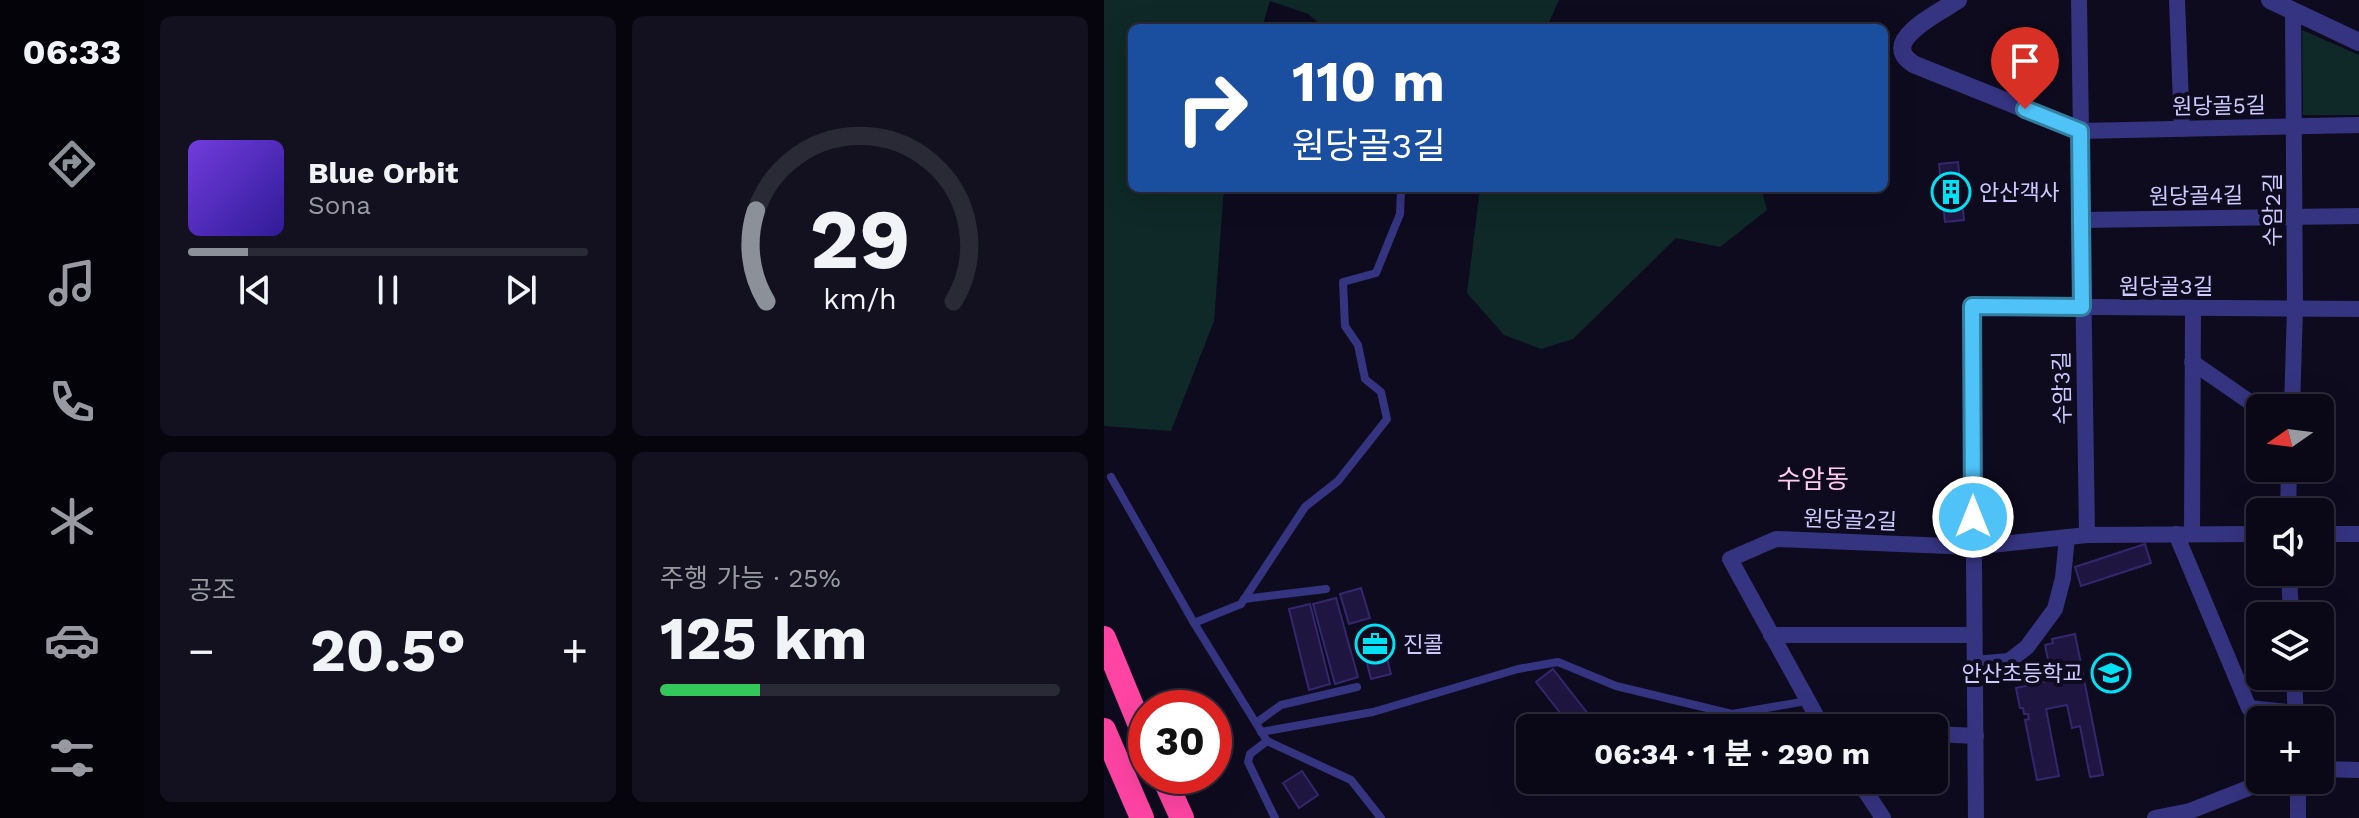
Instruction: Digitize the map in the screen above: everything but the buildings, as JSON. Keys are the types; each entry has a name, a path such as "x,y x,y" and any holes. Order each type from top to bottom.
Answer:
{"highway":[{"path":"1104,638 1128,696"},
{"path":"1104,730 1142,818"},
{"path":"1171,794 1182,818"}],"street":[{"path":"1958,0 1907,33 1902,44 1904,55 1913,64 2080,131"},
{"name":"수암3길","path":"2079,0 2087,535"},
{"path":"2177,0 2182,129"},
{"path":"2270,0 2359,42"},
{"name":"수암2길","path":"2292,394 2295,309 2293,11"},
{"name":"원당골5길","path":"2080,131 2359,125"},
{"name":"원당골4길","path":"2082,220 2359,216"},
{"name":"원당골3길","path":"1973,547 1972,306 2359,309"},
{"path":"2193,308 2184,534 2248,706"},
{"path":"2192,362 2246,399"},
{"name":"원당골2길","path":"1815,714 1730,559 1776,539 1973,547 2087,535 2246,534"},
{"path":"2334,534 2359,534"},
{"path":"1975,664 2009,661 2027,647 2055,609 2063,578 2067,537"},
{"path":"1973,547 1976,818"},
{"path":"1771,635 1974,635"},
{"path":"1948,735 1976,736"},
{"path":"2334,769 2359,770"},
{"path":"2155,818 2190,811 2246,789"},
{"path":"1867,794 1883,818"},
{"path":"2298,794 2298,818"}],"lane":[{"path":"1194,623 1241,604 1305,507 1338,481 1387,419 1381,392 1365,379 1358,345 1345,326 1343,282 1376,273 1400,214 1401,192"},
{"path":"1111,477 1194,623 1267,741 1351,780 1381,818"},
{"path":"1244,599 1326,589"},
{"path":"1259,727 1373,712 1518,669 1558,662 1616,686 1732,714 1807,701"},
{"path":"1259,727 1281,705 1357,687"},
{"path":"1267,741 1250,754 1248,762 1275,818"}],"green space":[{"path":"1104,0 1559,0 1549,22 1554,24 1320,24 1308,14 1270,1 1263,24 1128,24 1128,192 1224,192 1214,321 1171,431 1104,426"},
{"path":"2302,30 2359,55 2359,115 2303,115"},
{"path":"1480,192 1762,192 1767,210 1720,247 1676,238 1573,339 1541,349 1504,335 1467,293"}],"place":[{"name":"안산객사","path":"1951,192"},
{"name":"진콜","path":"1375,644"},
{"name":"안산초등학교","path":"2111,673"}],"district":[{"name":"수암동","path":"1813,479"}],"route":[{"path":"1973,517 1972,306 2082,307 2080,131 2025,109"}]}
